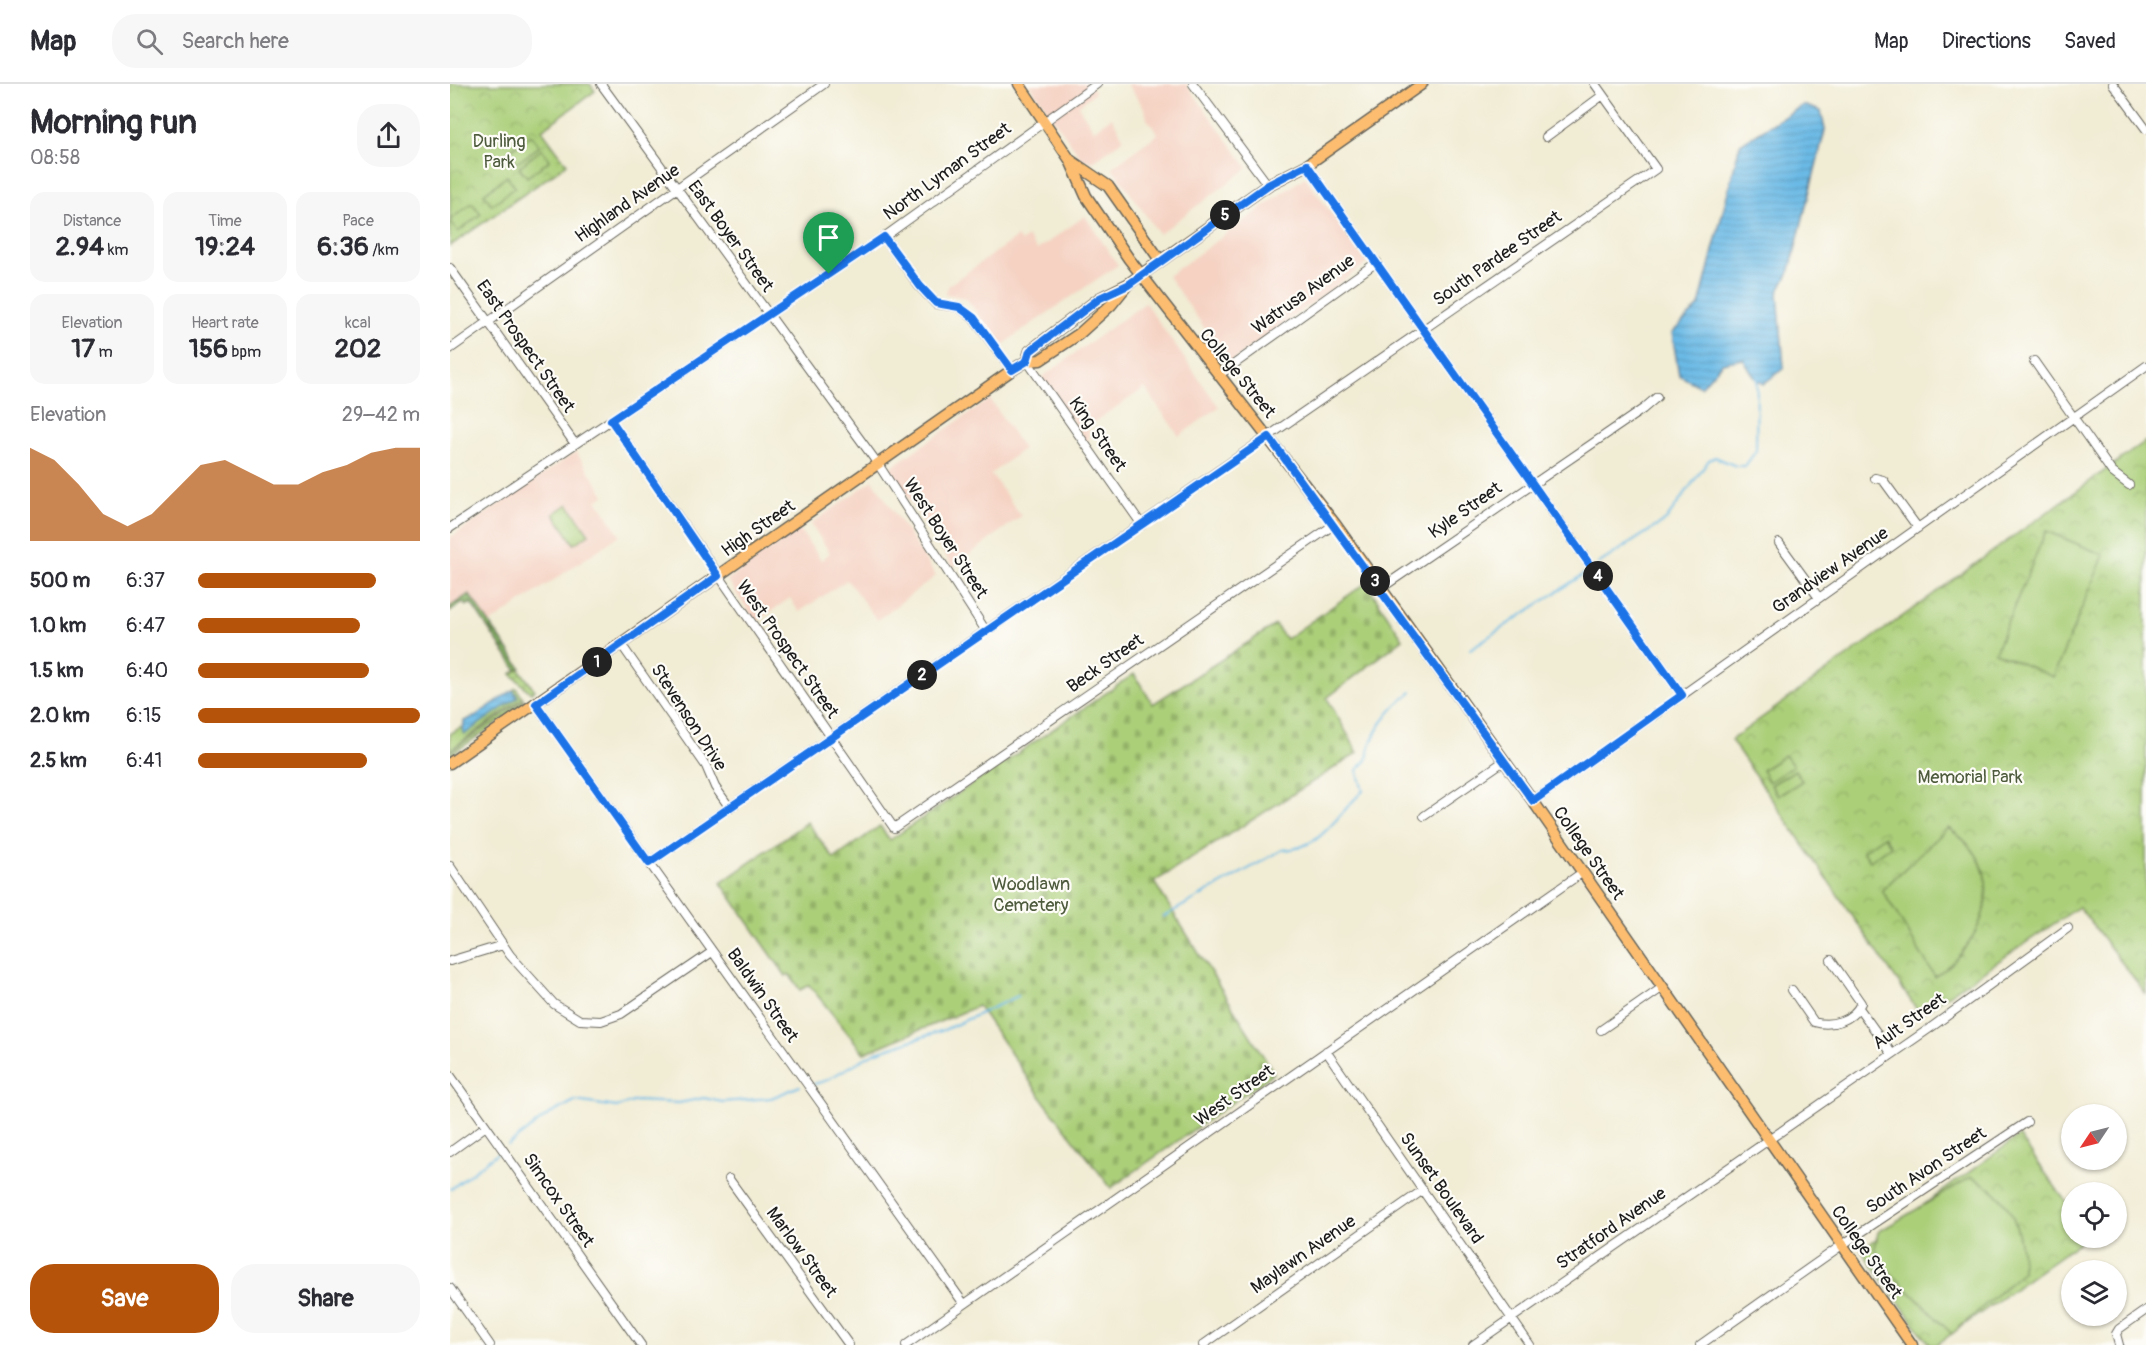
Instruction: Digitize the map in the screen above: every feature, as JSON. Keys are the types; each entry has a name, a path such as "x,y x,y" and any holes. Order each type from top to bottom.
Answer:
{"main road":[{"path":"1019,84 1070,160 1108,186 1160,260"},
{"name":"High Street","path":"450,763 1012,370 1027,361 1040,360 1079,334 1142,273 1268,185 1307,165 1422,84"},
{"name":"College Street","path":"1070,160 1081,188 1129,259 1142,273 1197,350 1269,437 1335,524 1583,872 1912,1345"},
{"path":"1081,188 1086,179 1095,176"},
{"name":"High Street","path":"1027,361 1030,351 1100,298 1128,285"}],"street":[{"name":"East Boyer Street","path":"601,84 878,464"},
{"name":"Highland Avenue","path":"450,349 824,84"},
{"name":"North Lyman Street","path":"450,528 884,237 1097,84"},
{"path":"1193,84 1268,185"},
{"path":"1546,136 1603,95 1595,84"},
{"path":"2113,84 2146,129"},
{"name":"South Pardee Street","path":"649,863 1656,169 1603,95"},
{"path":"1307,165 1682,695"},
{"path":"884,237 920,286 936,303 959,307 974,318 1012,370"},
{"name":"Watrusa Avenue","path":"1219,375 1377,262"},
{"name":"East Prospect Street","path":"450,268 575,444"},
{"name":"King Street","path":"1027,361 1142,525"},
{"path":"2034,361 2112,472 2129,485"},
{"name":"Grandview Avenue","path":"1533,801 2146,366"},
{"name":"Kyle Street","path":"1380,589 1643,409 1657,397"},
{"path":"611,420 718,576"},
{"name":"West Boyer Street","path":"878,464 986,631"},
{"path":"1875,478 1883,480 1918,528"},
{"name":"Beck Street","path":"894,828 1335,524"},
{"path":"1779,543 1819,598"},
{"name":"West Prospect Street","path":"718,576 894,828"},
{"name":"Stevenson Drive","path":"621,644 706,766 715,787 730,808"},
{"name":"Baldwin Street","path":"536,704 964,1304"},
{"path":"1424,816 1504,761"},
{"path":"450,866 503,945 561,1011 590,1022 621,1014 712,952"},
{"name":"West Street","path":"906,1345 1583,872"},
{"name":"Ault Street","path":"1768,1138 1892,1054 2068,928"},
{"path":"450,961 503,945"},
{"path":"1792,990 1814,1022 1820,1024 1837,1024 1859,1008 1861,1003 1831,960"},
{"path":"1601,1030 1663,987"},
{"path":"1859,1008 1892,1054"},
{"name":"Sunset Boulevard","path":"1326,1051 1530,1345"},
{"name":"Simcox Street","path":"450,1075 641,1345"},
{"name":"South Avon Street","path":"1700,1345 1842,1245 2027,1122"},
{"path":"450,1152 486,1126"},
{"name":"Stratford Avenue","path":"1473,1345 1768,1138"},
{"name":"Marlow Street","path":"729,1179 849,1345"},
{"name":"Maylawn Avenue","path":"1203,1345 1423,1190"},
{"path":"450,1288 490,1345"},
{"path":"2119,1345 2116,1334 2119,1329 2146,1310"}],"shaded area":[{"path":"1029,84 1089,84 1095,92 1078,106 1094,130 1112,117 1124,139 1092,162 1081,158"},
{"path":"1127,84 1186,84 1248,168 1159,234 1112,167 1158,134 1147,119 1145,109"},
{"path":"1305,177 1367,263 1229,363 1168,276"},
{"path":"1085,216 1118,265 1002,346 966,298 945,294 949,285 1017,237 1021,242 1027,237 1037,250"},
{"path":"1145,303 1219,407 1179,436 1145,388 1089,425 1088,444 1041,378"},
{"path":"990,399 1023,449 991,474 1021,516 953,567 891,472 891,467"},
{"path":"576,452 605,495 597,500 620,535 489,624 469,594 450,607 450,538"},
{"path":"873,480 936,576 877,620 847,580 799,612 790,598 756,622 727,580 799,529 821,560 830,553 811,524"}],"green space":[{"name":"Durling Park","path":"450,84 590,84 595,91 542,130 567,164 450,246"},
{"path":"531,135 540,146 517,163 508,152"},
{"path":"542,149 550,160 527,177 519,167"},
{"path":"507,176 515,187 492,205 484,194"},
{"path":"472,203 481,214 458,232 450,220"},
{"name":"Memorial Park","path":"2146,441 2146,994 2079,907 1920,1014 1731,740"},
{"path":"568,504 589,534 574,544 554,514"},
{"path":"2046,531 2104,555 2053,677 1995,652"},
{"name":"Woodlawn Cemetery","path":"1366,583 1403,639 1327,698 1358,753 1154,882 1274,1073 1111,1188 1043,1100 978,1006 864,1053 809,985 800,990 789,974 786,976 721,883 807,822 834,859 880,826 890,840 1134,674 1153,704 1275,625 1286,639"},
{"path":"469,594 521,668 517,671 471,603 466,606 463,602 450,612 450,607"},
{"path":"519,669 535,690 531,693 511,674"},
{"path":"516,688 523,698 450,750 450,734 461,727 463,732 517,698 513,690"},
{"path":"524,700 523,705 451,755 450,752"},
{"path":"1785,755 1793,766 1769,782 1762,770"},
{"path":"1795,770 1802,781 1778,796 1771,785"},
{"path":"1948,828 1966,842 1978,858 1985,875 1987,892 1984,910 1967,946 1935,977 1882,890"},
{"path":"1884,836 1891,846 1870,861 1863,851"},
{"path":"2019,1136 2061,1195 2061,1248 2071,1248 1936,1345 1930,1345 1861,1250"},
{"path":"1971,1177 1996,1193 2012,1215 2020,1242 2022,1272 1952,1334 1882,1264 1875,1248 1878,1232"}],"water":[{"path":"1803,105 1821,111 1825,130 1790,270 1778,293 1784,368 1763,384 1755,378 1743,359 1722,363 1701,387 1679,375 1672,333 1699,306 1740,144"},
{"path":"513,690 518,697 465,734 463,732 464,721 474,717"}],"waterway":[{"path":"1598,564 1666,520 1709,460 1715,457 1736,466 1745,466 1756,451 1757,379"},
{"path":"1470,649 1587,572"},
{"path":"1163,917 1282,850 1308,844 1327,830 1363,791 1357,770 1367,760 1372,741 1382,722 1396,705 1412,692"},
{"path":"814,1084 825,1081 874,1053 944,1030 1018,996"},
{"path":"508,1145 548,1115 575,1101 617,1107 636,1101 679,1103 704,1098 722,1102 771,1098 800,1086"},
{"path":"451,1189 497,1153"}],"route":[{"path":"1307,165 1682,695 1533,801 1335,524 1269,437 649,863 536,704 718,576 611,420 829,274 884,237 920,286 936,303 959,307 974,318 1012,370 1027,361 1030,351 1100,298 1128,285 1268,185 1307,165"}]}
